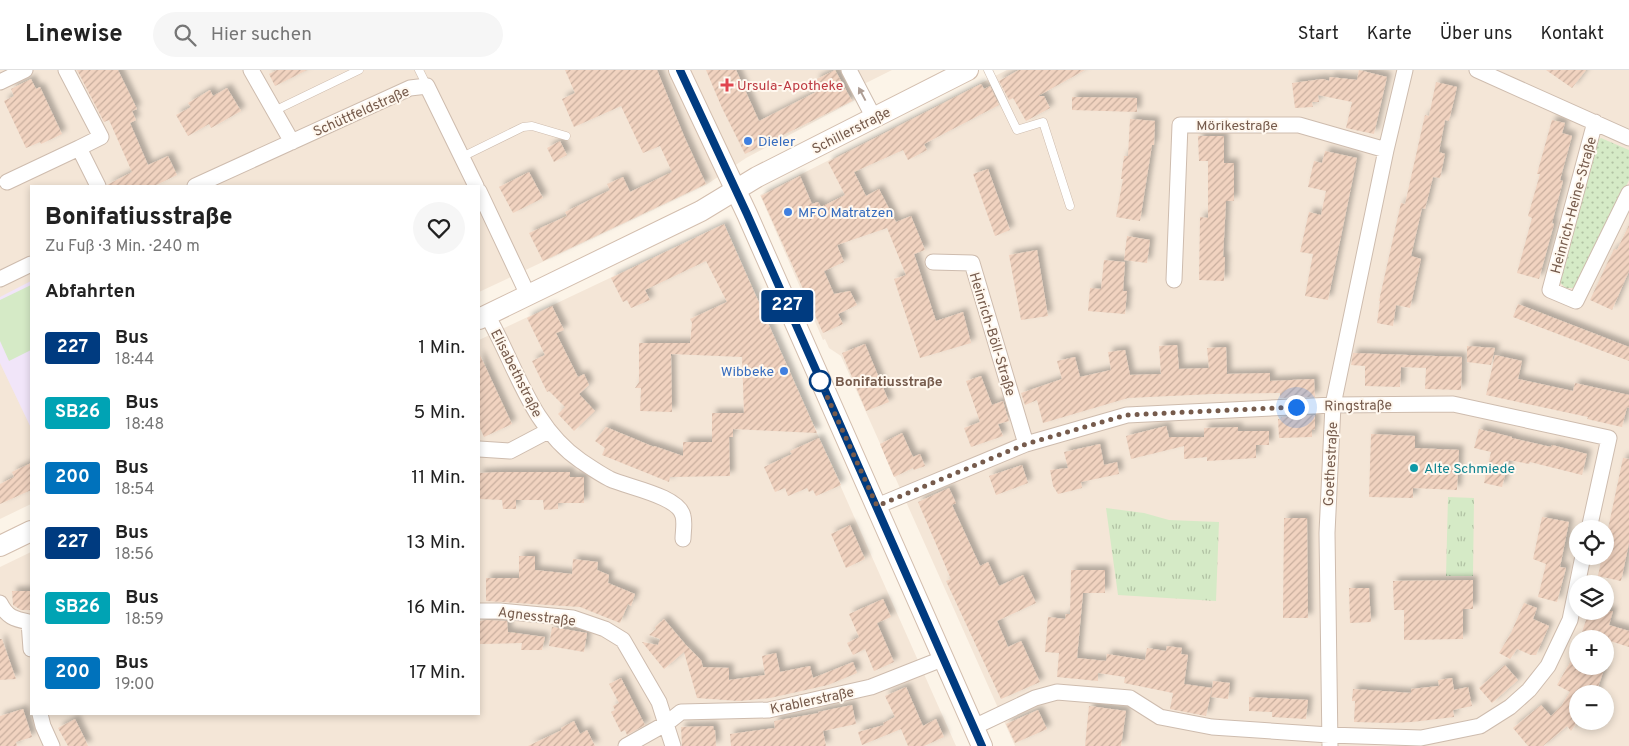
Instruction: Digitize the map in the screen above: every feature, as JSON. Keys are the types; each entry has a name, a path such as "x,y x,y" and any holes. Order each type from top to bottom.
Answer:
{"main road":[{"path":"680,70 877,506 982,746"},
{"name":"Schillerstraße","path":"735,191 757,177 968,70"},
{"path":"483,317 701,211 735,191"},
{"path":"0,546 30,532"}],"street":[{"path":"0,82 25,70"},
{"path":"7,182 101,137 66,70"},
{"path":"251,70 292,142"},
{"path":"850,70 874,118"},
{"name":"Goethestraße","path":"1329,740 1327,534 1333,405 1386,150 1405,70"},
{"name":"Heinrich-Heine-Straße","path":"1477,70 1629,138"},
{"name":"Schüttfeldstraße","path":"197,185 410,88 427,86 476,185"},
{"name":"Heinrich-Heine-Straße","path":"1595,122 1550,290 1576,301 1629,193"},
{"name":"Mörikestraße","path":"1174,280 1180,125 1299,125 1386,150"},
{"path":"79,148 98,185"},
{"path":"480,194 528,295"},
{"name":"Heinrich-Böll-Straße","path":"933,262 972,263 1026,444"},
{"path":"0,279 30,264"},
{"name":"Elisabethstraße","path":"483,317 528,401 548,431 576,457 610,479 664,499 678,507 684,515 683,539"},
{"name":"Ringstraße","path":"877,506 1026,444 1126,415 1333,405 1453,404 1609,438 1591,520"},
{"name":"Elisabethstraße","path":"480,449 510,452 548,431"},
{"path":"974,727 1035,698 1057,692 1130,698 1160,717 1212,727 1329,740 1421,738 1480,726 1510,707 1529,690 1548,666 1570,620 1581,565"},
{"path":"0,603 5,612 15,619 30,622"},
{"name":"Agnesstraße","path":"480,611 500,611 573,618 605,629 623,640 660,702 673,746"},
{"name":"Krablerstraße","path":"626,746 667,723 681,712 769,710 821,700 871,687 942,658"},
{"path":"40,715 52,746"}],"lane":[{"path":"274,111 359,70"},
{"path":"419,70 427,86"},
{"path":"988,70 1018,130 1043,122 1070,206"},
{"path":"462,157 523,127 532,126 566,136"}],"shaded area":[{"path":"0,70 892,70 852,90 857,99 746,158 706,185 480,292 480,185 30,185 30,504 0,519"},
{"path":"1007,70 1629,70 1629,746 1015,746 841,356 829,348 825,339 823,340 760,195"},
{"path":"724,224 956,746 0,746 0,567 30,552 30,715 480,715 480,340"},
{"path":"30,282 30,426 0,363 0,297"}],"green space":[{"path":"1601,138 1629,150 1629,180 1580,285 1577,288 1566,288 1558,281 1597,141"},
{"path":"30,285 30,350 9,361 0,341 0,300"},
{"path":"1448,497 1474,498 1473,576 1446,576"},
{"path":"1106,508 1144,513 1169,520 1219,522 1216,601 1118,595"}],"building":[{"path":"77,70 118,70 137,109 132,111 136,120 130,123 148,165 168,156 177,175 156,185 107,185 132,172 109,120 104,122"},
{"path":"277,70 307,70 275,86 269,74"},
{"path":"565,70 657,70 706,184 543,261 529,233 567,216 565,212 610,190 607,184 623,177 630,192 672,172 660,146 643,153 621,106 574,127 562,99 575,93"},
{"path":"706,70 736,70 759,121 820,90 815,80 835,70 852,101 745,154"},
{"path":"1019,70 1085,70 1038,96 1044,96 1050,108 1026,121 1013,98 1009,100 999,81"},
{"path":"1359,70 1387,77 1374,134 1346,128 1352,102 1318,95 1319,102 1312,102 1313,107 1295,108 1292,83 1323,79 1329,81 1330,77 1357,80"},
{"path":"1546,70 1586,70 1572,88"},
{"path":"31,79 36,89 40,87 62,134 41,144 40,142 26,148 4,101 14,96 11,89"},
{"path":"1436,82 1457,87 1449,121 1445,120 1439,152 1445,154 1440,178 1433,177 1425,209 1422,208 1411,256 1421,259 1410,308 1396,305 1393,326 1377,323 1379,301 1401,203 1405,204 1425,115 1429,116"},
{"path":"981,84 984,89 990,86 999,105 924,144 927,150 908,160 903,150 854,172 866,196 879,189 896,222 911,216 925,250 914,254 936,321 963,312 971,343 920,358 894,279 906,275 887,228 837,245 844,262 824,271 834,294 850,291 857,305 838,314 843,324 823,333 761,196 800,176 812,204 818,202 821,207 845,195 828,162"},
{"path":"227,88 241,111 211,128 209,124 188,136 176,115 191,107 188,103 210,90 213,96"},
{"path":"1072,97 1137,98 1137,112 1072,110"},
{"path":"1130,119 1155,121 1154,145 1152,145 1140,221 1116,217 1123,179 1121,179 1124,156 1128,156"},
{"path":"1552,120 1565,123 1562,133 1572,136 1560,180 1563,181 1552,223 1554,224 1539,279 1517,273 1532,218 1528,216 1540,174 1537,174"},
{"path":"1198,136 1224,136 1224,163 1234,163 1234,201 1226,201 1223,257 1225,257 1224,281 1199,280 1200,217 1208,218 1208,161 1199,161"},
{"path":"560,141 567,155 554,162 547,148"},
{"path":"1325,151 1357,158 1328,300 1305,296 1313,254 1300,252 1309,212 1321,215 1326,191 1308,187 1314,161 1322,163"},
{"path":"988,169 1010,230 995,236 973,174"},
{"path":"529,172 543,198 513,213 499,187"},
{"path":"724,224 817,433 733,429 733,437 729,437 730,476 670,477 669,482 602,455 605,448 595,441 606,427 654,447 683,456 683,442 712,442 712,413 744,413 742,357 671,354 672,412 640,411 641,388 635,388 639,382 639,343 690,343 692,323 690,319 727,302 706,261 645,290 650,300 631,308 627,300 623,302 611,278"},
{"path":"1629,225 1629,271 1612,310 1590,300 1614,249 1617,250"},
{"path":"1127,236 1150,240 1147,263 1124,260"},
{"path":"1037,250 1048,316 1021,320 1009,255"},
{"path":"1104,260 1125,262 1123,291 1127,291 1125,314 1088,311 1090,288 1101,289"},
{"path":"1518,304 1629,347 1629,361 1513,317"},
{"path":"552,306 564,330 556,333 578,377 584,374 589,385 579,394 595,411 574,431 558,414 565,407 549,391 547,392 532,361 545,355 527,318"},
{"path":"865,344 889,402 866,411 842,353"},
{"path":"1177,345 1179,369 1209,368 1207,348 1226,347 1227,374 1270,373 1270,381 1314,379 1315,397 1280,398 1280,393 1128,398 1043,423 1037,400 1025,405 1021,393 1062,379 1057,361 1075,357 1080,377 1111,370 1108,352 1125,350 1130,375 1161,374 1159,346"},
{"path":"1467,346 1495,348 1491,365 1467,362"},
{"path":"1353,353 1462,357 1461,390 1425,389 1426,368 1401,367 1400,387 1365,386 1365,366 1351,365"},
{"path":"480,355 512,424 484,437 480,428"},
{"path":"1495,355 1522,361 1518,379 1573,391 1575,383 1629,395 1629,408 1627,407 1622,427 1587,419 1588,417 1486,395"},
{"path":"981,376 992,405 1003,401 1009,421 998,424 1003,436 971,447 964,428 980,422 966,381"},
{"path":"1315,415 1315,429 1312,430 1312,437 1279,438 1278,419 1281,419 1281,417"},
{"path":"1166,426 1169,437 1204,437 1204,428 1238,427 1238,431 1269,431 1269,445 1256,445 1256,458 1207,461 1207,457 1184,459 1184,446 1131,459 1126,436"},
{"path":"1479,429 1587,454 1582,475 1530,462 1529,464 1509,460 1502,487 1484,483 1491,452 1474,448"},
{"path":"902,433 913,457 920,454 925,466 914,470 913,468 894,477 880,444"},
{"name":"Alte Schmiede","path":"1371,434 1415,436 1415,448 1459,450 1457,490 1413,488 1413,498 1369,497"},
{"path":"819,438 841,485 816,496 813,490 809,492 807,488 788,496 785,488 775,492 764,467 792,454 790,451"},
{"path":"1100,444 1104,465 1117,462 1119,474 1081,482 1082,488 1058,494 1053,486 1050,470 1068,468 1064,452"},
{"path":"1623,458 1629,459 1629,543 1621,581 1614,579 1614,575 1598,575 1600,565 1614,565 1614,520 1610,520"},
{"path":"30,463 30,490 0,504 0,484 14,477 12,472"},
{"path":"1022,465 1028,483 996,495 989,476"},
{"path":"570,472 570,477 584,477 584,503 558,503 558,509 544,510 543,500 516,500 516,509 503,509 502,500 480,499 480,473"},
{"path":"949,488 956,503 952,505 980,566 988,562 999,586 1023,575 1036,603 997,621 1008,647 1021,641 1040,682 1001,699 946,581 951,579 918,502"},
{"path":"1542,517 1569,522 1560,567 1566,568 1557,602 1538,597 1546,564 1533,559"},
{"path":"1284,518 1307,518 1308,618 1283,618"},
{"path":"850,525 865,559 846,568 831,534"},
{"path":"519,556 535,556 535,570 572,574 573,559 598,562 597,570 609,575 608,583 635,594 631,606 628,604 620,623 580,607 486,601 486,578 519,578"},
{"path":"1071,570 1105,570 1105,593 1083,593 1077,658 1106,661 1107,654 1145,660 1147,648 1166,651 1167,646 1182,648 1181,654 1188,655 1184,684 1212,688 1206,716 1170,709 1173,693 1124,683 1125,677 1098,673 1098,681 1057,677 1059,653 1045,652 1048,617 1065,619 1066,614 1070,614"},
{"path":"1473,580 1473,609 1463,609 1463,639 1404,640 1404,610 1394,610 1393,581"},
{"path":"1349,588 1369,588 1371,622 1350,623"},
{"path":"12,591 30,591 30,610 21,610 13,605"},
{"path":"883,599 891,617 877,623 894,662 874,671 865,649 853,655 847,643 859,637 849,614"},
{"path":"1524,603 1537,608 1533,619 1549,626 1536,655 1531,655 1517,649 1510,659 1499,653 1511,633"},
{"path":"664,619 701,660 703,667 729,668 729,680 765,675 762,656 776,653 780,672 810,666 813,678 853,662 857,673 828,685 770,698 739,701 697,698 684,652 664,669 642,642 658,645 660,639 649,635"},
{"path":"1586,620 1610,620 1609,625 1629,631 1629,647 1614,642 1614,630 1583,630"},
{"path":"480,621 507,621 508,632 545,637 542,650 521,650 522,643 480,644"},
{"path":"552,627 587,633 584,652 549,646"},
{"path":"0,639 2,639 16,679 0,680"},
{"path":"1569,664 1569,675 1602,675 1599,685 1569,685 1569,691 1557,685"},
{"path":"1505,665 1518,680 1492,703 1479,688"},
{"path":"621,678 645,725 627,735 625,730 621,732 611,712 615,710 613,706 619,703 609,684"},
{"path":"1452,678 1454,690 1468,687 1472,706 1453,710 1454,717 1412,722 1354,722 1355,701 1352,701 1353,689 1411,693 1411,689 1439,686 1438,680"},
{"path":"1213,681 1230,683 1228,699 1211,697"},
{"path":"906,687 923,726 936,719 944,737 924,746 908,746 901,729 862,745 858,732 884,725 883,723 895,717 885,696"},
{"path":"1569,694 1569,728 1567,726 1543,746 1528,746 1513,728 1541,705 1551,716 1562,705"},
{"path":"1249,697 1308,700 1306,719 1272,717 1272,712 1249,711"},
{"path":"852,705 856,724 823,731 826,746 731,746 730,734 775,728 774,721"},
{"path":"1089,706 1126,711 1121,746 1085,746"},
{"path":"23,709 32,737 16,742 17,746 0,746 0,716"},
{"path":"1038,710 1047,729 1015,743 1006,724"},
{"path":"75,719 88,746 68,746 58,728"},
{"path":"574,721 580,734 587,730 595,746 528,746 562,730 561,728"},
{"path":"713,726 716,746 682,746 681,727"}],"bus line":[{"name":"227","path":"680,70 747,214 982,746"}],"place":[{"name":"Ursula-Apotheke","path":"727,85"},
{"name":"Dieler","path":"748,141"},
{"name":"MFO Matratzen","path":"788,212"},
{"name":"Wibbeke","path":"784,371"},
{"name":"Bonifatiusstraße","path":"820,381"},
{"name":"Alte Schmiede","path":"1414,468"}],"route":[{"path":"820,381 877,506 1026,444 1126,415 1296,407"}]}
